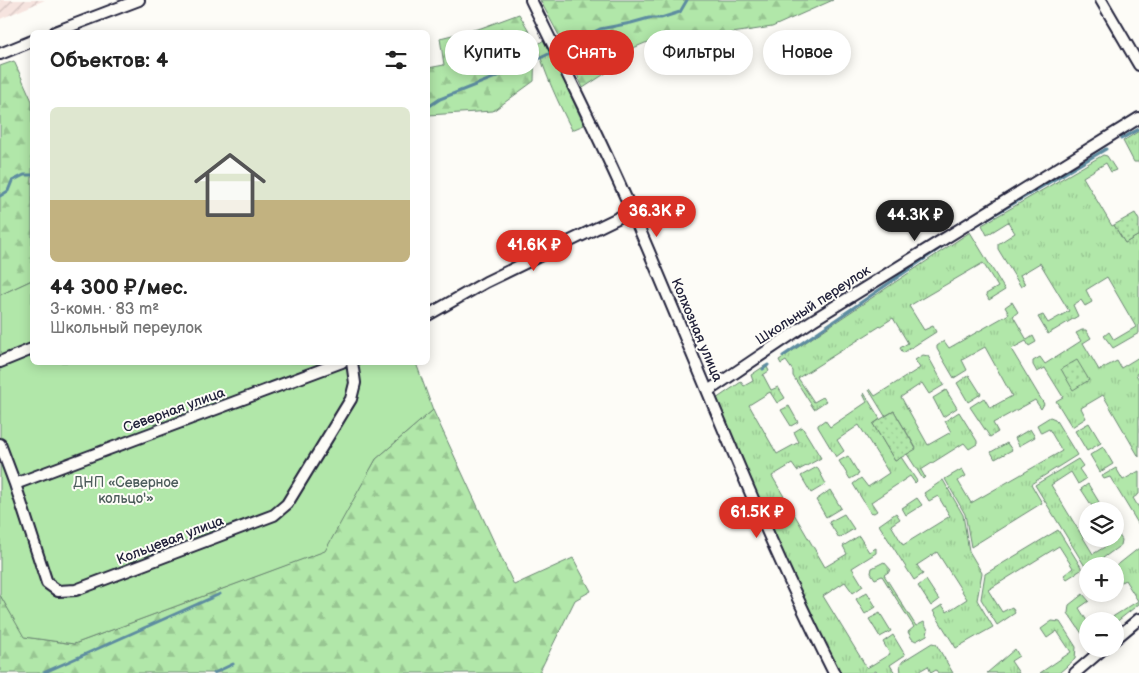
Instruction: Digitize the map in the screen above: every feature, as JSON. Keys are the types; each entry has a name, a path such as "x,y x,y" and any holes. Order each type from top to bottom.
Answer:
{"street":[{"path":"59,30 139,0"},
{"name":"Колхозная улица","path":"531,0 632,211 779,559 834,673"},
{"path":"1101,0 1139,65"},
{"path":"5,52 30,42"},
{"name":"Школьный переулок","path":"708,391 814,320 1139,118"},
{"path":"430,314 486,282 632,211"},
{"path":"0,362 30,349"},
{"name":"Северная улица","path":"15,484 334,365"},
{"name":"Кольцевая улица","path":"0,444 47,582 58,591 76,590 274,515 287,504 351,399 355,383 352,365"},
{"path":"1124,632 1139,620"},
{"path":"1075,673 1094,657"}],"shaded area":[{"path":"0,0 45,0 0,19"}],"green space":[{"path":"540,0 833,0 772,27 752,30 644,30 644,43 634,48 634,30 556,30"},
{"path":"519,14 528,30 473,30"},
{"path":"445,37 445,75 534,75 534,81 493,111 430,115 430,68 444,65 440,38"},
{"path":"545,39 549,48 549,75 561,75 584,125 572,130 552,88 540,56 539,44"},
{"path":"14,61 30,97 30,281 0,295 0,66"},
{"path":"577,75 603,75 583,88"},
{"path":"1139,131 1139,162 1134,162 1123,141"},
{"path":"1103,155 1107,156 1116,170 1111,172 1106,163 1083,177 1112,226 1114,225 1125,243 1139,235 1139,333 1113,348 1104,336 1109,332 1114,340 1136,327 1107,277 1086,290 1092,302 1085,306 1081,300 1073,305 1078,316 1048,334 1038,317 1043,315 1048,323 1069,311 1040,263 1020,275 1025,284 1021,287 998,249 998,244 1015,233 1008,222 987,235 982,225"},
{"path":"1135,213 1139,220 1139,235 1125,243 1114,225"},
{"path":"970,232 1005,290 989,300 986,294 998,287 983,263 909,306 924,330 933,326 936,332 903,353 900,348 908,343 893,318 798,378 814,402 823,397 826,401 814,409 793,376 793,371 786,361 781,364 779,360"},
{"name":"ДНП «Северное кольцо'»","path":"30,281 30,365 417,365 433,410 376,459 325,551 74,644 24,637 0,595 0,295"},
{"path":"1012,302 1018,312 1013,316 1027,340 1033,336 1036,342 1029,346 1026,341 1011,349 1044,404 1041,409 1035,400 993,423 998,432 990,437 970,407 984,398 990,408 1012,396 985,347 962,360 967,370 954,378 937,346 944,341 949,348 1009,314 1005,307"},
{"path":"1086,330 1091,338 1083,343 1099,370 1117,361 1121,368 1139,357 1139,372 1136,374 1139,380 1139,457 1103,395 1081,408 1086,418 1072,427 1056,401 1063,397 1045,368 1037,372 1033,365 1033,361 1040,357 1045,364 1081,341 1076,333"},
{"path":"923,355 928,356 944,385 929,394 922,383 901,397 928,445 951,432 945,421 959,412 977,444 969,449 964,443 921,470 925,477 923,479 907,454 916,448 894,411 885,416 869,390 875,396 920,368 915,360"},
{"path":"1077,360 1089,380 1073,390 1061,369"},
{"path":"766,365 769,371 763,375 771,390 778,387 785,398 777,403 770,392 749,405 777,454 799,442 794,432 802,427 821,458 797,471 792,464 772,476 825,567 847,554 843,546 859,536 869,552 876,548 876,553 852,568 863,586 853,593 845,582 823,596 867,668 890,654 883,642 893,635 905,655 890,665 895,673 877,673 876,671 872,673 839,673 785,558 716,399 741,382 744,386 753,381 751,375"},
{"path":"969,375 981,394 968,402 957,383"},
{"path":"946,390 957,408 943,417 933,398"},
{"path":"864,393 880,419 873,424 895,461 901,457 917,481 915,483 910,476 871,502 877,511 874,513 870,512 853,484 861,478 868,487 889,473 859,425 837,440 844,451 836,457 818,427 825,420 830,427 867,402"},
{"path":"789,406 798,422 791,426 781,410"},
{"path":"433,410 514,585 573,558 591,591 575,600 539,673 0,673 0,595 25,637 74,644 324,551 376,459"},
{"path":"894,411 916,449 895,461 873,424"},
{"path":"1050,417 1055,419 1077,455 1031,484 1042,503 971,547 965,514 945,479 962,469 966,476 958,481 971,503 1062,451 1049,429 1041,433 1037,425"},
{"path":"1089,423 1101,443 1087,451 1075,431"},
{"path":"1030,429 1035,437 1019,446 1015,438"},
{"path":"1007,443 1012,450 995,459 991,452"},
{"path":"1103,447 1113,464 1100,472 1090,455"},
{"path":"848,456 859,474 850,479 839,461"},
{"path":"1078,459 1083,466 1079,469 1086,479 1078,484 1071,472 1051,485 1079,531 1079,547 1089,547 1093,554 1105,547 1118,547 1104,557 1079,557 1035,485"},
{"path":"817,467 826,484 811,493 801,476"},
{"path":"1116,468 1123,480 1139,471 1139,494 1133,498 1139,508 1139,525 1110,477 1104,479 1102,476"},
{"path":"943,480 963,515 969,551 982,573 977,600 993,627 956,648 933,611 942,605 947,612 967,599 937,552 917,565 923,574 914,580 879,525 896,513 900,519 891,525 903,545 950,516 938,496 929,501 924,493"},
{"path":"1088,484 1099,502 1089,502 1081,489"},
{"path":"830,490 841,508 826,517 816,500"},
{"path":"917,498 922,505 906,515 902,508"},
{"path":"844,514 854,529 839,538 829,522"},
{"path":"1058,530 1079,564 1079,571 1067,579 1064,575 1073,568 1059,546 988,590 1002,612 1012,607 1015,613 997,625 981,599 985,574"},
{"path":"1139,548 1139,604 1124,616 1124,612 1120,612 1138,601 1124,580 1124,560"},
{"path":"884,562 891,570 884,575 916,626 924,622 928,630 927,635 916,641 912,639 908,632 914,627 882,576 875,579 871,573 872,568"},
{"path":"926,580 939,600 931,606 918,586"},
{"path":"867,592 876,607 865,614 856,599"},
{"path":"1079,597 1079,602 1088,602 1079,608 1081,612 1079,612 1079,629 1068,613 1069,605"},
{"path":"880,613 891,631 880,637 869,619"},
{"path":"1052,621 1060,622 1076,647 1075,659 1059,673 1040,673 1071,652 1057,631 1047,638 1041,629"},
{"path":"932,643 936,644 953,673 938,673 936,670 931,673 928,666 916,673 901,673 900,665 903,661"},
{"path":"1015,649 1019,656 1011,661 1019,673 987,673"}],"waterway":[{"path":"430,106 440,99 528,64 600,29 649,18 661,18 680,12 687,0"},
{"path":"1121,139 1139,129"},
{"path":"975,226 1106,149"},
{"path":"0,196 8,191 12,181 24,175 30,175"},
{"path":"783,356 962,233"},
{"path":"763,369 768,365"},
{"path":"43,673 220,594"},
{"path":"214,673 233,664"}]}
